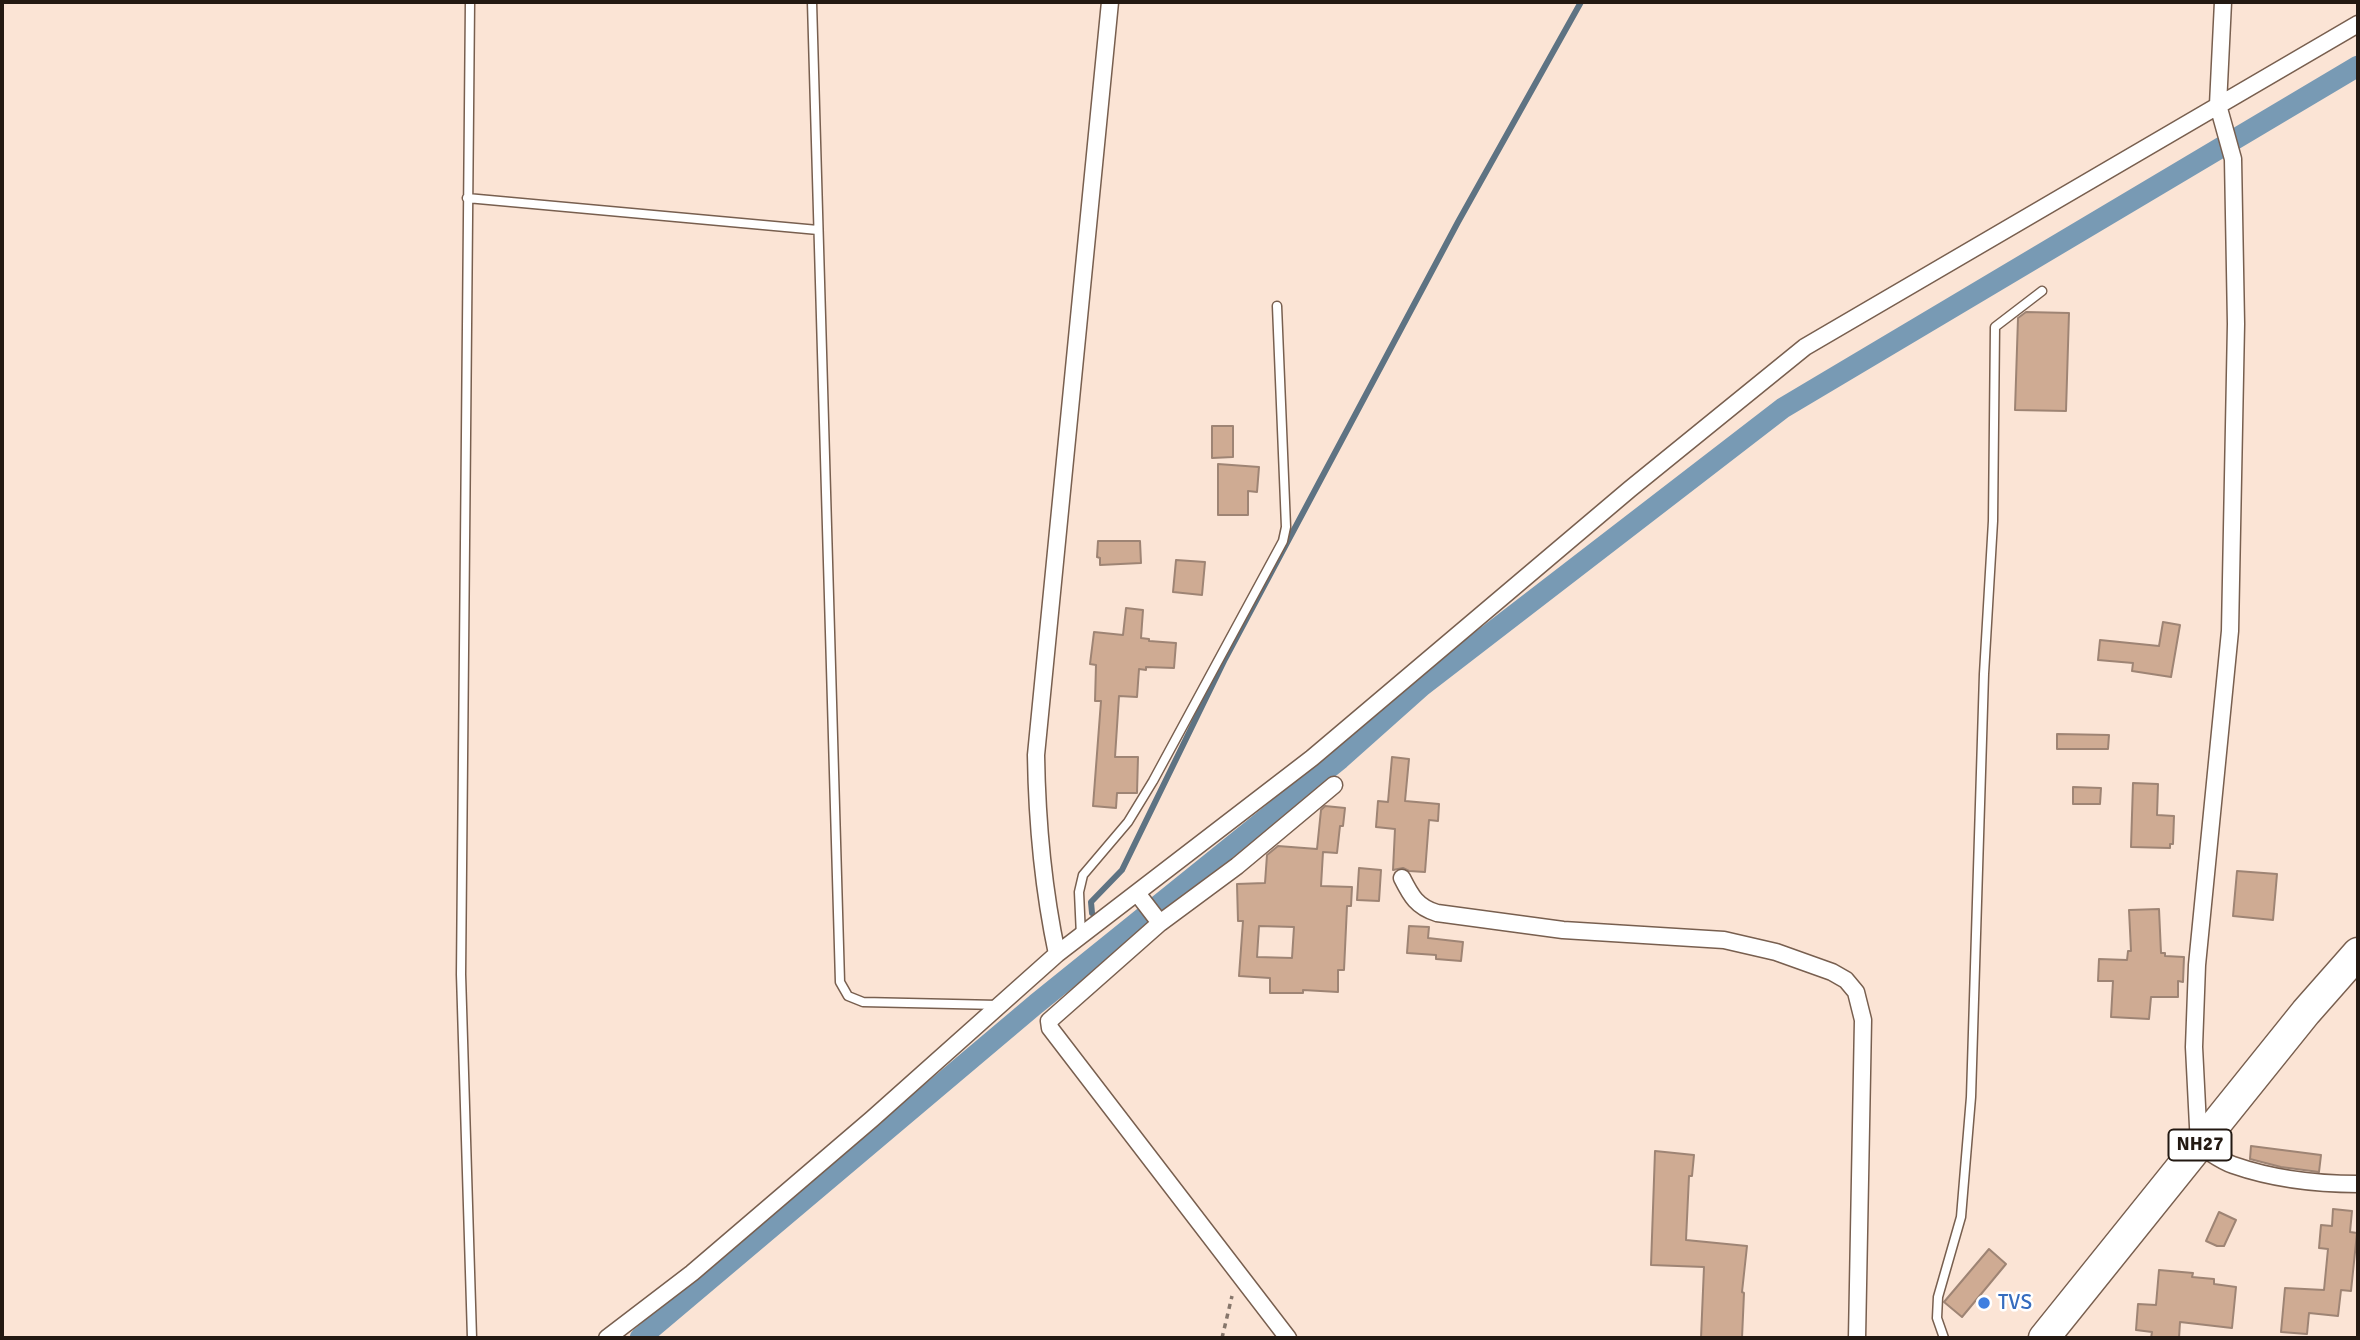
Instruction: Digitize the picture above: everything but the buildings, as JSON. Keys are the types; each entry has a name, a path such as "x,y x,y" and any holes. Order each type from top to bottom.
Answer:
{"highway":[{"name":"NH27","path":"2044,1338 2306,1012 2358,953"}],"street":[{"path":"1057,954 1045,901 1036,755 1110,2"},
{"path":"2222,2 2218,106 2233,159 2236,324 2230,631 2197,965 2194,1047 2199,1146 2230,1164 2272,1176 2322,1184 2358,1184"},
{"path":"607,1338 692,1273 1003,1005 1057,954 1354,724 1630,489 1805,347 2358,24"},
{"path":"1288,1338 1049,1025 1051,1018 1160,923 1237,866 1334,785"},
{"path":"1402,878 1417,903 1437,913 1563,930 1724,940 1776,952 1832,972 1846,980 1856,992 1863,1020 1857,1338"},
{"path":"1138,893 1160,923"}],"lane":[{"path":"470,2 461,974 472,1338"},
{"path":"812,2 840,982 848,996 863,1002 1003,1005"},
{"path":"467,198 818,230"},
{"path":"1944,1338 1937,1318 1938,1297 1961,1217 1971,1097 1984,674 1993,522 1995,327 2042,291"},
{"path":"1081,936 1079,892 1083,875 1128,822 1153,781 1283,541 1286,527 1277,306"}],"path":[{"path":"1222,1338 1237,1272"}],"waterway":[{"path":"1092,913 1091,902 1122,870 1225,659 1458,222 1581,2"},
{"path":"640,1338 1036,1004 1340,759 1422,686 1783,408 2358,66"}],"place":[{"name":"TVS","path":"1984,1303"}]}
